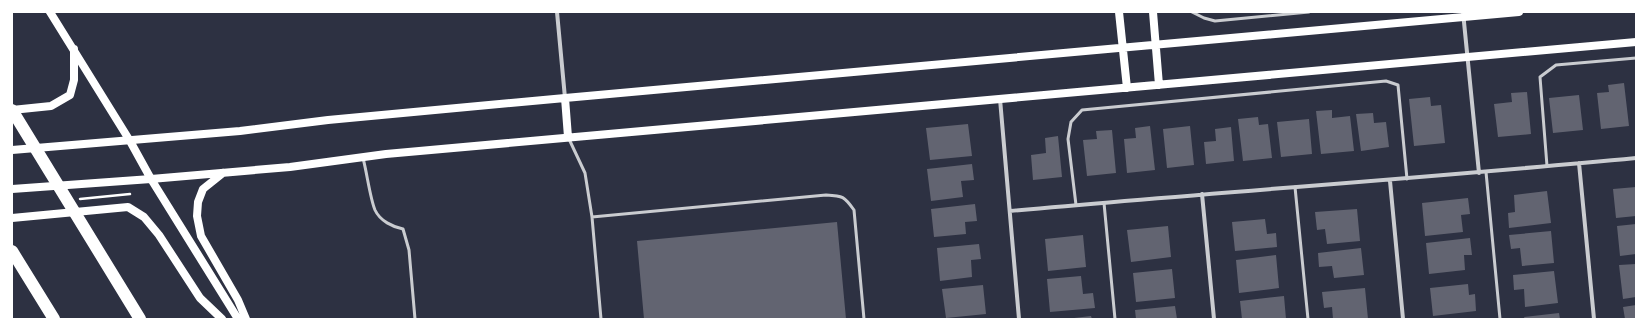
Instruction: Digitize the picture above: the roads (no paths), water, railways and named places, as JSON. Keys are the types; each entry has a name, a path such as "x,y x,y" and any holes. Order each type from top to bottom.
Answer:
{"highway":[{"path":"12,110 140,319"},
{"path":"12,251 54,319"}],"main road":[{"path":"50,12 238,319"},
{"path":"1119,12 1127,88"},
{"path":"1153,12 1159,85"},
{"path":"12,150 130,141 565,98 1156,45 1463,14 1519,12"},
{"path":"12,189 151,179 568,137 1636,42"},
{"path":"12,110 51,106 70,95 74,80 74,49"},
{"path":"565,98 568,137"},
{"path":"223,172 203,189 198,202 197,216 201,236 238,300 246,319"},
{"path":"12,218 128,208 144,217 159,235 200,298 222,319"}],"street":[{"path":"558,12 565,98"},
{"path":"1463,14 1479,173"},
{"path":"1000,99 1019,319"},
{"path":"1010,211 1202,194 1390,181 1636,158"},
{"path":"1579,164 1594,319"},
{"path":"1390,181 1403,319"},
{"path":"1202,194 1214,319"}],"lane":[{"path":"1192,12 1204,18 1215,21 1309,12"},
{"path":"1547,166 1540,77 1556,65 1636,58"},
{"path":"1076,205 1068,139 1072,122 1082,110 1386,81 1398,85 1406,179"},
{"path":"568,137 585,173 592,217 601,319"},
{"path":"363,157 375,211 382,219 397,228 403,229 409,250 414,319"},
{"path":"1486,172 1500,319"},
{"path":"1295,187 1308,319"},
{"path":"592,217 826,195 840,195 848,201 854,210 864,319"},
{"path":"1104,203 1115,319"}]}
